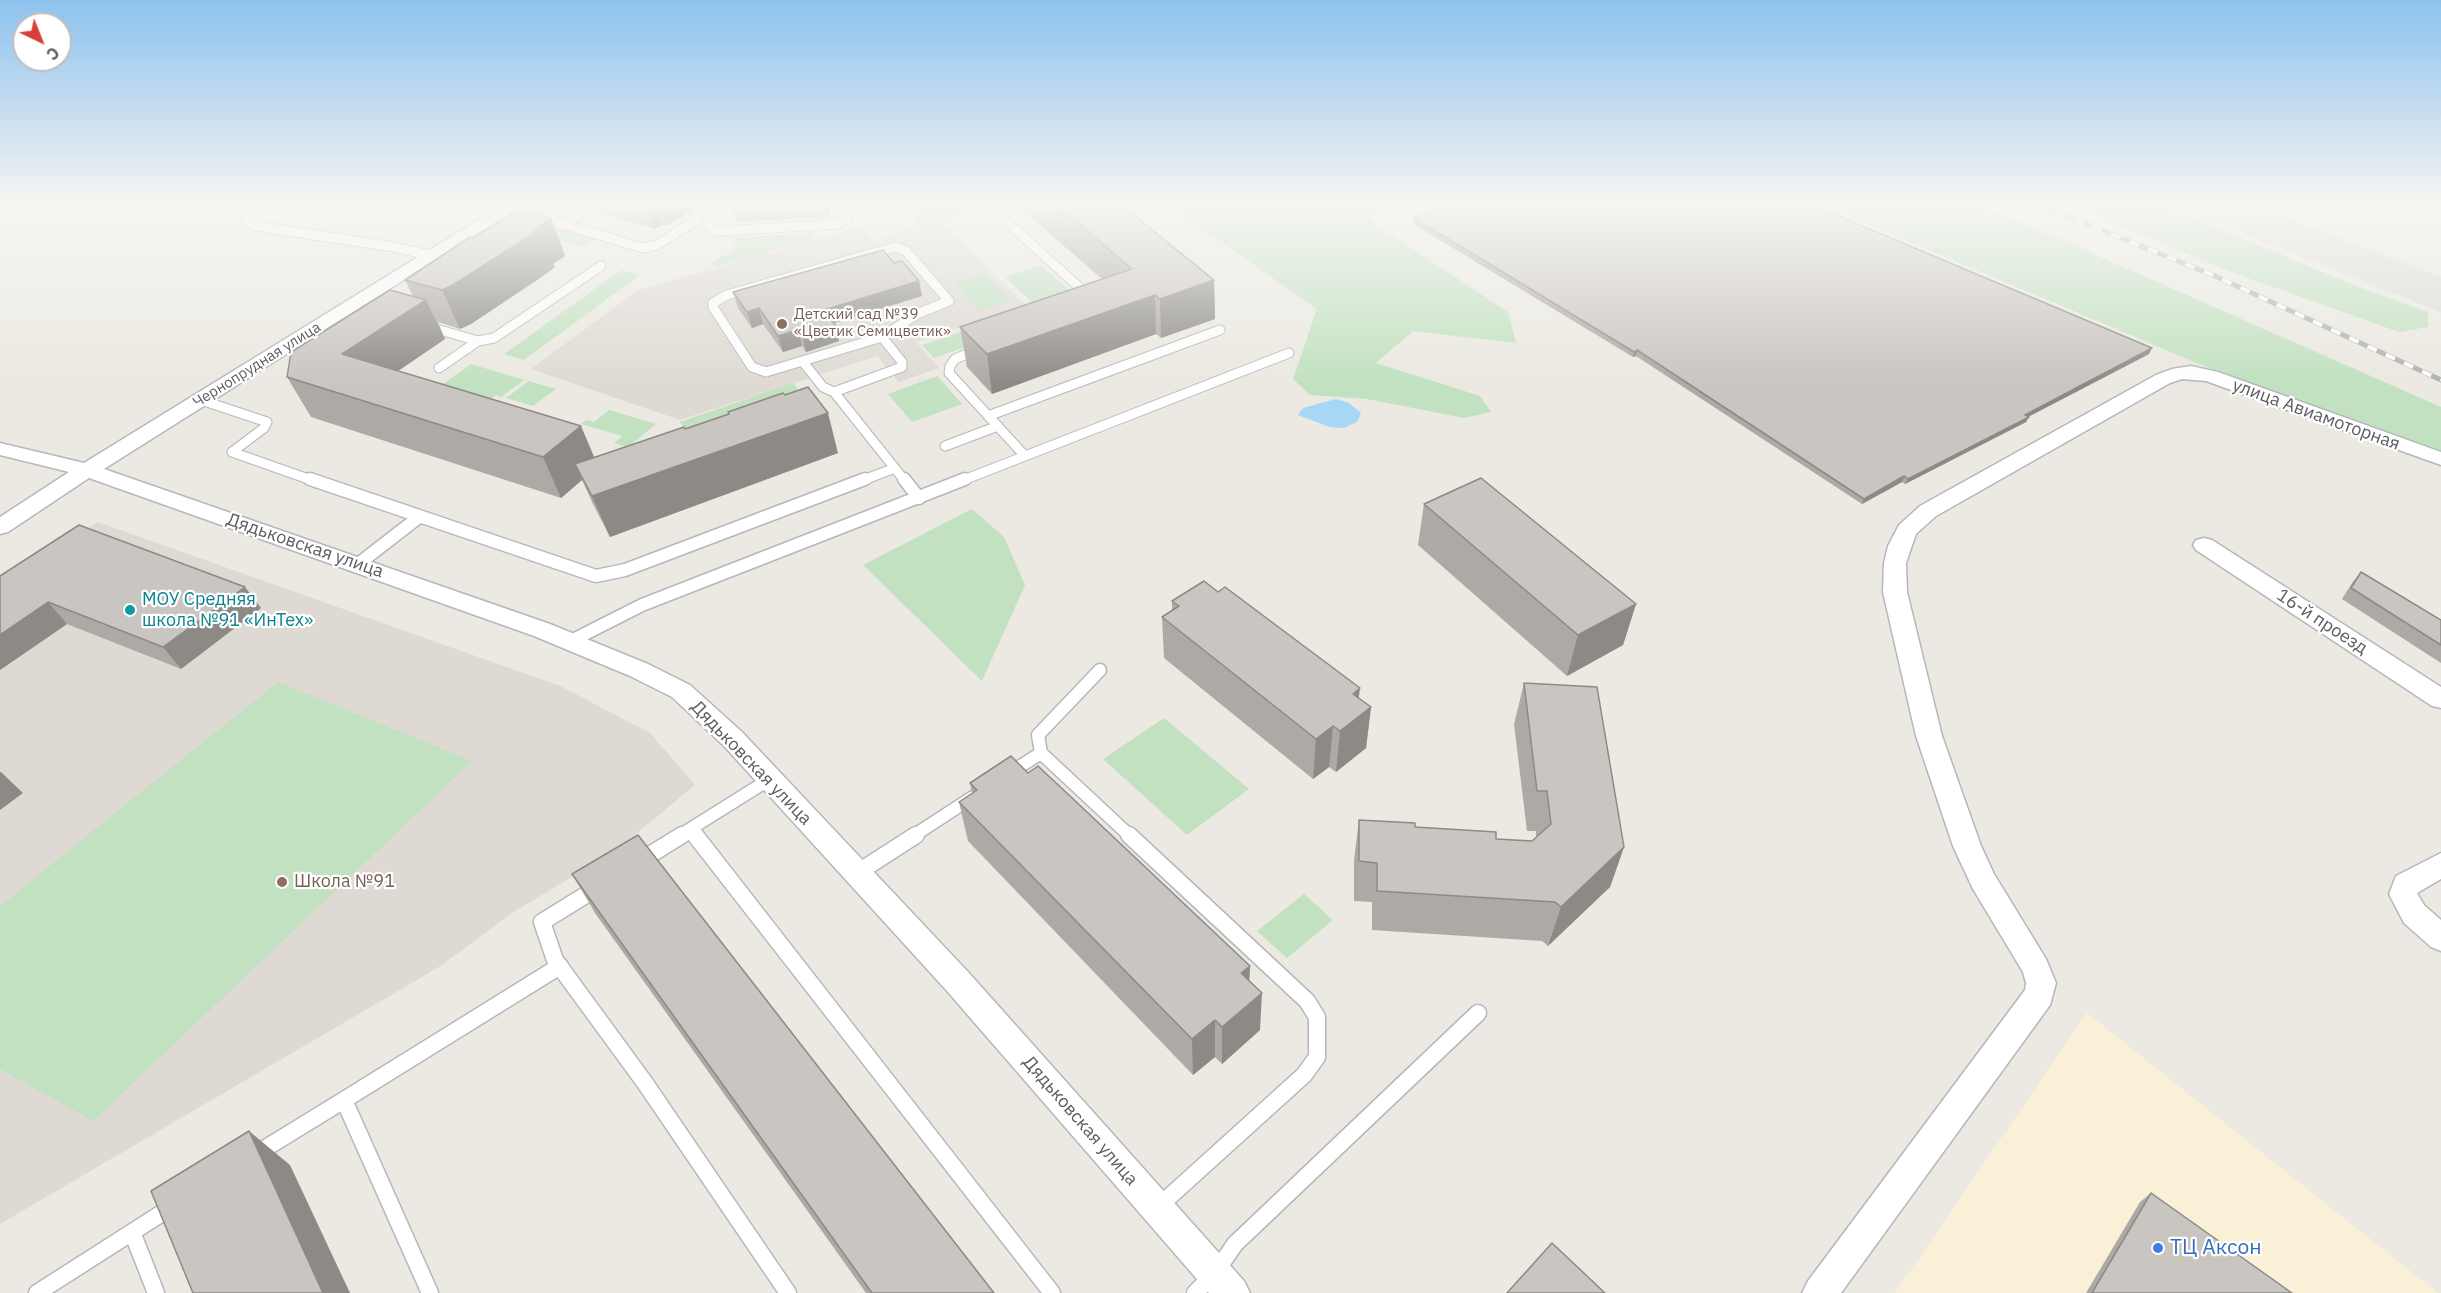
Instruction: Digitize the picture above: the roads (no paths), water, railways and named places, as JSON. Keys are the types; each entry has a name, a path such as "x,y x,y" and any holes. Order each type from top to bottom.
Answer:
{"street":[{"name":"Чернопрудная улица","path":"0,527 87,470 418,264"},
{"name":"улица Авиамоторная","path":"1820,1293 2039,995 2041,983 2036,968 1983,881 1954,814 1929,736 1911,668 1895,592 1895,563 1899,546 1907,530 1928,511 2163,379 2191,372 2211,376 2441,459"},
{"name":"Дядьковская улица","path":"0,448 87,470 571,641 681,691 732,739 958,982 1224,1283"},
{"name":"16-й проезд","path":"2204,545 2441,699"},
{"path":"2441,865 2406,884 2403,894 2414,914 2441,938"}],"lane":[{"path":"833,264 727,295 713,303 713,307 752,367 766,372 882,337 917,314 949,301 916,264"},
{"path":"1054,264 1089,296 1094,305 1089,309"},
{"path":"439,368 478,341 494,338 506,332 601,266"},
{"path":"331,319 353,319"},
{"path":"413,323 478,341"},
{"path":"988,416 1220,330"},
{"path":"834,392 902,367 902,362 882,337"},
{"path":"987,346 955,360 950,366 949,373 1025,456"},
{"path":"571,641 642,605 1289,353"},
{"path":"803,362 823,387 834,392 919,498"},
{"path":"201,400 267,422 264,428 233,450 235,454 596,576 625,570 895,468"},
{"path":"945,446 998,426"},
{"path":"357,565 419,517"},
{"path":"1100,670 1038,735 1041,753 1306,1001 1317,1017 1317,1057 1304,1075 1157,1208"},
{"path":"857,873 1041,753"},
{"path":"631,866 770,779"},
{"path":"691,829 1052,1293"},
{"path":"611,879 542,922 555,960 645,1083 788,1293"},
{"path":"243,1163 560,966"},
{"path":"1195,1293 1224,1283 1235,1244 1478,1013"},
{"path":"344,1100 430,1293"},
{"path":"37,1293 183,1200"},
{"path":"132,1232 156,1293"}],"water":[{"path":"1336,399 1349,403 1361,413 1357,422 1344,428 1330,427 1298,415 1303,408"}],"railway":[{"path":"2186,264 2441,380"}],"place":[{"name":"Детский сад №39 «Цветик Семицветик»","path":"782,324"},
{"name":"МОУ Средняя школа №91 «ИнТех»","path":"130,610"},
{"name":"Школа №91","path":"282,882"},
{"name":"ТЦ Аксон","path":"2158,1248"}]}
